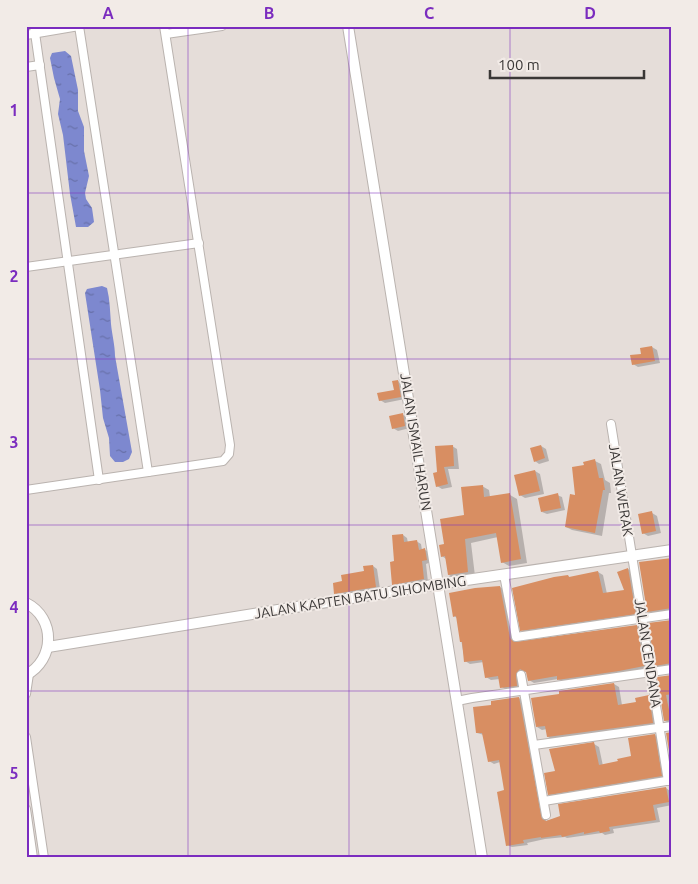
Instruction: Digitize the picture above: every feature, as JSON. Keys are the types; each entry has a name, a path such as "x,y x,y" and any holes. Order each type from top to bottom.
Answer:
{"street":[{"path":"26,35 34,30 80,26 148,472"},
{"path":"26,490 223,461 229,454 230,445 165,30 222,26"},
{"name":"JALAN ISMAIL HARUN","path":"348,26 482,858"},
{"path":"34,30 99,480"},
{"path":"26,67 40,65"},
{"path":"26,267 199,243"},
{"name":"JALAN WERAK","path":"611,424 632,556"},
{"name":"JALAN KAPTEN BATU SIHOMBING","path":"48,647 439,584 672,550"},
{"name":"JALAN CENDANA","path":"632,556 670,780"},
{"path":"504,575 516,637 672,614"},
{"path":"26,603 37,611 43,619 47,628 48,647 41,663 28,674 26,694"},
{"path":"457,701 672,668"},
{"path":"521,675 546,815"},
{"path":"534,745 672,726"},
{"path":"26,737 44,858"},
{"path":"544,801 670,780"},
{"path":"26,808 33,858"}],"water":[{"path":"65,51 71,56 78,90 78,111 84,127 84,151 89,176 85,193 86,199 92,208 94,222 88,227 76,227 63,135 58,114 60,99 50,58 52,53"},
{"path":"102,286 107,288 108,292 115,356 132,452 129,459 123,462 115,462 110,456 109,438 103,418 85,293 87,289"}],"building":[{"path":"652,346 655,361 632,365 630,355 641,354 640,348"},
{"path":"398,380 401,397 379,401 377,393 394,390 392,381"},
{"path":"403,413 405,426 392,429 389,416"},
{"path":"453,445 454,466 444,467 448,484 436,487 433,473 437,472 435,446"},
{"path":"541,445 545,458 534,462 530,448"},
{"path":"595,459 599,478 603,478 605,490 603,490 595,533 565,527 570,494 575,495 572,467 584,465 583,462"},
{"path":"535,470 540,491 519,496 514,475"},
{"path":"483,485 484,497 510,493 521,559 501,563 496,533 465,539 468,572 448,575 445,556 441,557 439,545 444,544 440,519 464,515 461,487"},
{"path":"558,493 561,508 541,512 538,498"},
{"path":"652,511 656,531 642,534 638,514"},
{"path":"403,534 404,542 417,540 419,550 425,548 427,560 422,561 424,579 392,585 390,562 394,561 392,535"},
{"path":"672,558 672,608 647,612 639,562"},
{"path":"373,565 376,587 334,594 333,583 342,581 341,575 364,571 363,566"},
{"path":"628,568 636,614 520,631 512,588 554,577 568,575 569,577 598,571 603,593 624,590 617,572"},
{"path":"500,586 510,638 514,642 637,625 644,666 557,680 557,676 528,681 526,672 520,669 516,674 517,686 500,688 498,676 485,678 482,660 464,662 462,642 460,642 456,616 453,617 449,593"},
{"path":"672,620 672,663 655,666 648,623"},
{"path":"672,675 672,694 666,695 671,720 664,721 657,677"},
{"path":"614,683 618,705 636,702 635,698 649,695 653,723 547,737 545,726 536,727 531,698 559,694 559,691"},
{"path":"519,697 542,819 546,821 560,816 558,804 666,787 669,802 653,805 656,820 609,827 610,831 600,833 599,831 584,834 584,832 562,837 561,835 541,837 523,840 524,843 506,846 497,792 504,790 499,760 488,762 482,733 476,733 473,707 491,705 491,701"},
{"path":"672,732 672,769 666,733"},
{"path":"655,734 662,776 548,795 544,773 555,771 549,749 594,742 599,765 631,756 628,738"}]}
